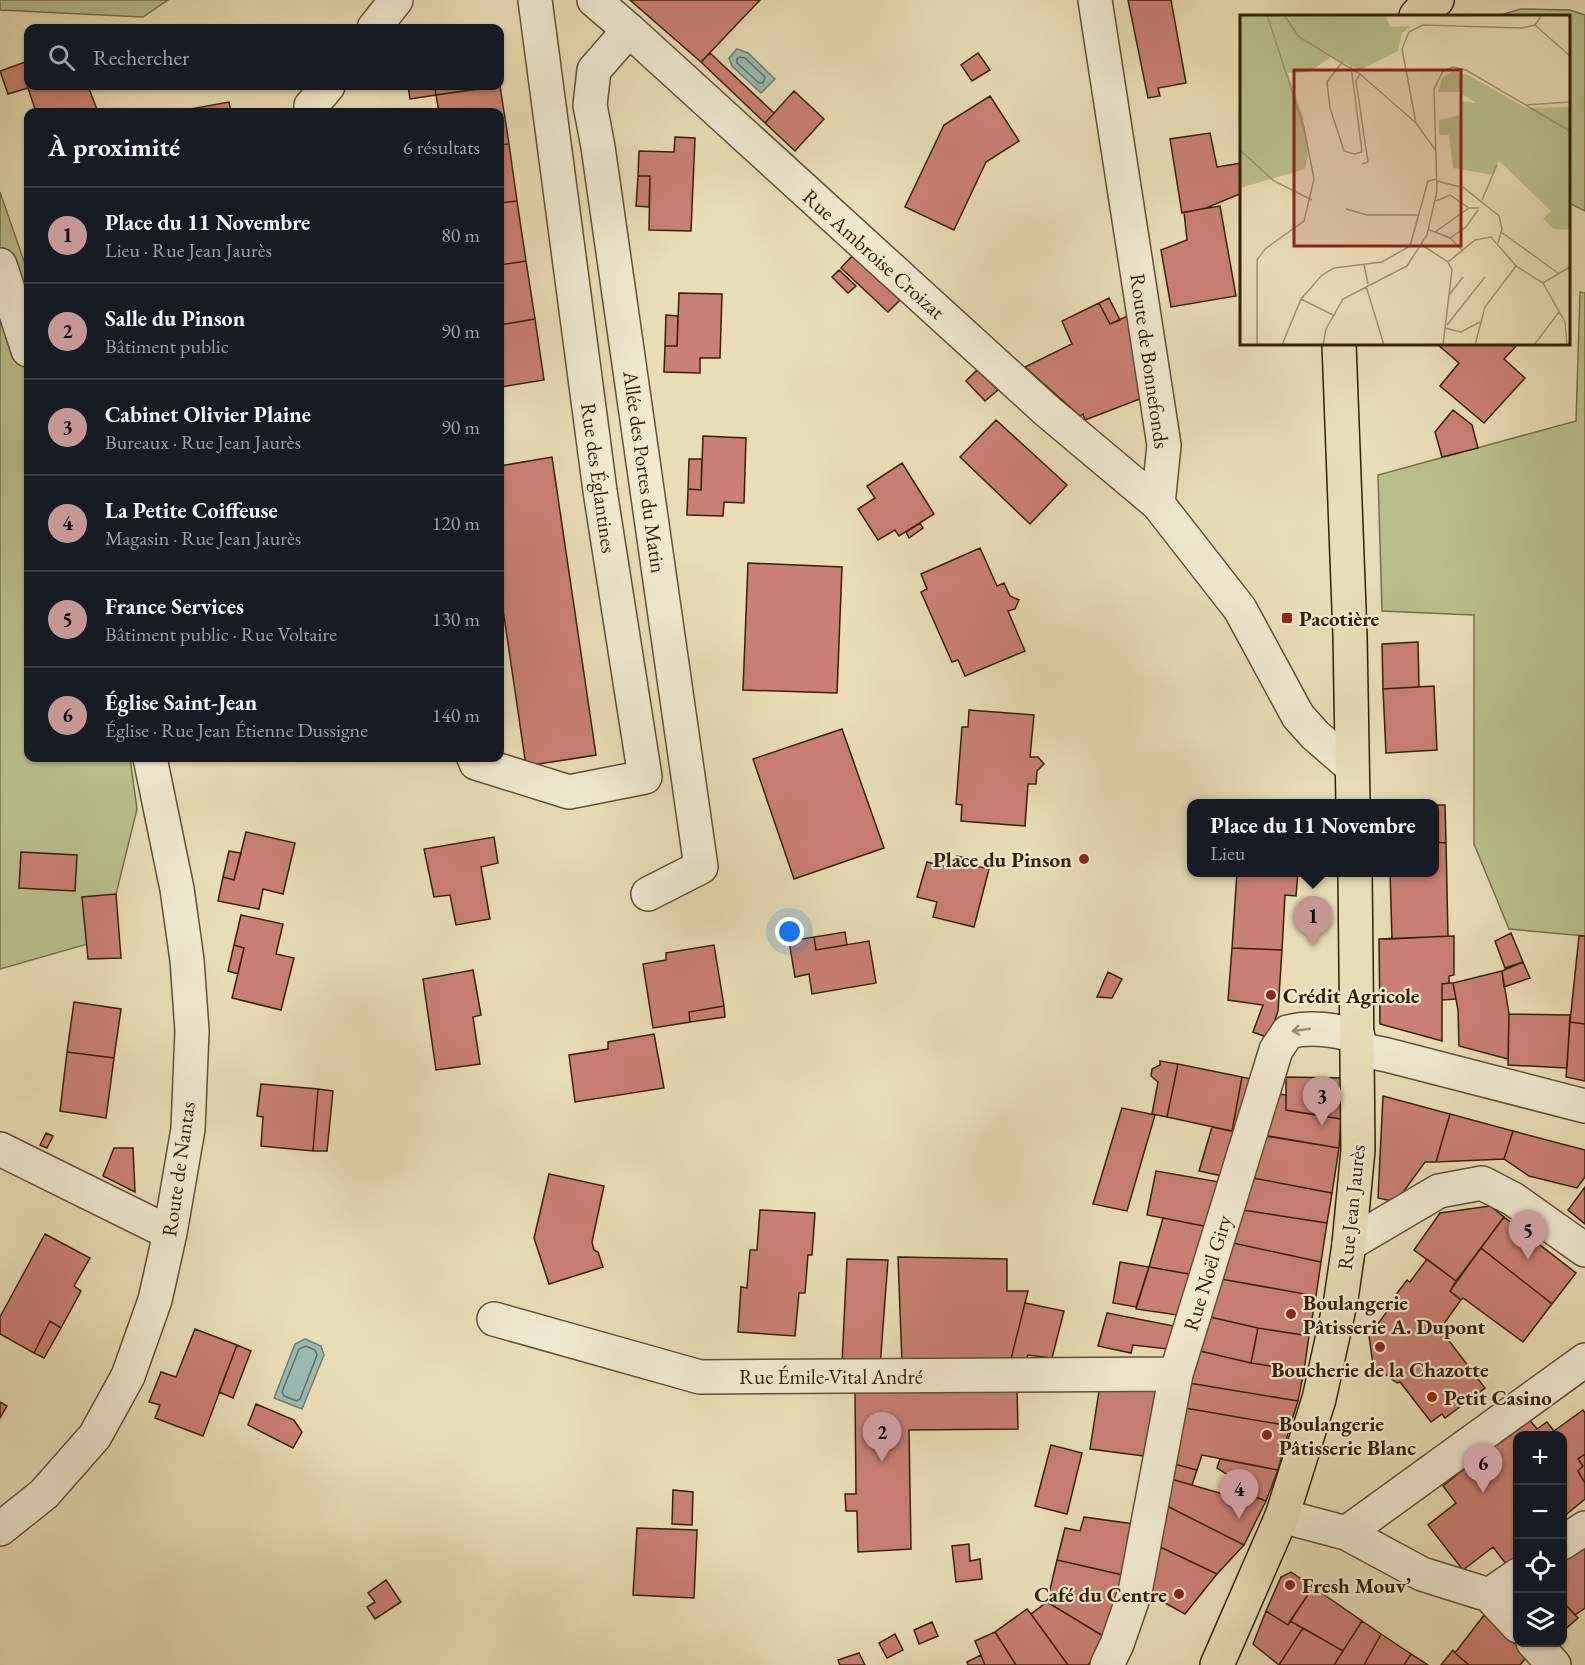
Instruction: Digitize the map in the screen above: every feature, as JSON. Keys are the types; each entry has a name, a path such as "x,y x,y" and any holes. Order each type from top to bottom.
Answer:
{"main road":[{"path":"1417,15 1437,0"},
{"path":"1339,345 1350,615 1353,799"},
{"name":"Rue Jean Jaurès","path":"1217,1665 1282,1516 1319,1399 1341,1299 1358,1150 1355,877"}],"street":[{"path":"377,24 396,0"},
{"name":"Rue des Églantines","path":"475,762 568,792 645,777 600,491 535,0"},
{"name":"Rue Ambroise Croizat","path":"594,0 1046,410 1158,504"},
{"name":"Route de Bonnefonds","path":"1095,0 1164,445 1158,504"},
{"name":"Allée des Portes du Matin","path":"629,30 594,70 590,105 598,147 701,867 648,894"},
{"path":"311,108 325,90"},
{"path":"0,266 24,338"},
{"path":"1158,504 1240,609 1298,716 1315,735 1352,767"},
{"name":"Route de Nantas","path":"0,1529 44,1494 95,1436 128,1376 155,1300 170,1233 188,1129 192,1031 187,960 177,889 151,762"},
{"name":"Rue Noël Giry","path":"1107,1665 1117,1644 1135,1592 1176,1374 1276,1050 1288,1032 1305,1028 1337,1030 1358,1043 1387,1055 1585,1106"},
{"path":"0,1149 170,1233"},
{"path":"1349,1244 1439,1191 1482,1183 1513,1199 1585,1250"},
{"name":"Rue Émile-Vital André","path":"494,1319 700,1377 1176,1374"},
{"path":"1346,1533 1585,1360"},
{"path":"1282,1516 1346,1533 1422,1574 1489,1595 1513,1621"},
{"path":"1567,1540 1585,1528"},
{"path":"1489,1595 1513,1578"},
{"path":"1538,1647 1554,1665"}],"green space":[{"path":"0,0 168,0 143,17 0,10"},
{"path":"1521,9 1570,10 1585,15 1585,211 1570,204 1570,15 1500,15"},
{"path":"0,192 24,261 24,762 131,762 137,809 105,939 0,969"},
{"path":"1580,292 1585,293 1585,936 1509,929 1474,844 1474,615 1382,611 1378,475 1576,421"}],"water":[{"path":"737,49 748,53 775,79 761,93 732,66 729,58"},
{"path":"305,1339 321,1346 324,1355 302,1409 274,1398 295,1344"}],"building":[{"path":"630,0 760,0 701,62"},
{"path":"1128,0 1171,0 1186,83 1158,88 1160,96 1148,98"},
{"path":"710,53 774,113 765,123 701,62"},
{"path":"978,53 990,70 972,81 961,65"},
{"path":"24,62 24,89 8,94 0,71"},
{"path":"29,90 90,90 96,108 35,108"},
{"path":"409,90 435,90 436,95 410,99"},
{"path":"435,90 472,90 436,95"},
{"path":"472,90 501,90 503,108 438,108 436,95"},
{"path":"794,91 824,119 795,151 765,123"},
{"path":"990,96 1019,141 986,162 954,230 905,207 944,125"},
{"path":"229,102 230,108 196,108"},
{"path":"504,112 509,144 504,145"},
{"path":"1210,133 1217,167 1240,163 1240,194 1206,208 1182,213 1170,139"},
{"path":"675,137 695,138 691,231 649,230 650,176 638,176 639,151 674,152"},
{"path":"509,144 517,201 504,203 504,145"},
{"path":"638,176 650,176 649,207 636,206"},
{"path":"517,201 526,261 504,264 504,203"},
{"path":"1220,206 1236,296 1171,307 1161,250 1187,240 1184,212"},
{"path":"852,256 900,300 888,312 841,268"},
{"path":"526,261 535,319 504,324 504,264"},
{"path":"839,270 856,286 848,293 832,277"},
{"path":"679,293 722,294 720,358 700,358 700,373 664,372 665,346 677,346"},
{"path":"1109,298 1120,320 1110,324 1099,303"},
{"path":"1099,303 1110,324 1134,313 1145,397 1085,420 1083,414 1080,416 1025,367 1072,344 1062,321"},
{"path":"666,315 678,316 677,346 665,346"},
{"path":"535,319 544,380 504,386 504,324"},
{"path":"1438,345 1517,345 1504,359 1525,378 1484,423 1440,386 1459,363"},
{"path":"977,370 998,390 985,401 966,381"},
{"path":"1453,410 1472,425 1478,448 1442,457 1435,432"},
{"path":"996,420 1067,485 1030,524 960,457"},
{"path":"703,436 746,438 744,503 724,502 723,516 687,515 688,489 701,490"},
{"path":"552,457 596,755 526,766 504,616 504,465"},
{"path":"689,459 702,459 701,490 688,489"},
{"path":"902,463 934,514 899,536 895,530 878,540 858,509 875,498 867,486"},
{"path":"920,523 923,528 909,538 906,532"},
{"path":"980,548 997,586 1004,583 1010,596 1019,600 1015,609 1008,611 1025,651 965,676 958,660 952,662 921,592 927,589 921,574"},
{"path":"748,563 842,567 837,693 743,690"},
{"path":"1418,642 1419,687 1383,689 1382,644"},
{"path":"1434,686 1437,750 1386,753 1383,689"},
{"path":"969,710 1034,715 1030,757 1038,757 1044,764 1037,771 1036,784 1028,784 1025,826 961,821 962,805 956,804 962,727 968,727"},
{"path":"842,729 884,848 794,879 753,759"},
{"path":"1439,805 1445,805 1446,843 1439,842"},
{"path":"246,832 295,843 283,894 263,889 259,909 218,901 223,877 234,880"},
{"path":"494,837 498,863 481,867 490,919 456,925 450,895 434,897 424,849"},
{"path":"1439,842 1446,843 1448,936 1392,939 1390,877 1439,877"},
{"path":"229,851 241,853 234,880 223,877"},
{"path":"21,852 77,855 75,891 19,888"},
{"path":"957,856 974,860 972,865 956,861"},
{"path":"948,859 989,869 974,927 933,917 937,902 917,897 927,862 946,867"},
{"path":"1237,877 1298,877 1296,896 1285,895 1282,950 1232,948"},
{"path":"116,894 121,958 88,959 82,897"},
{"path":"241,915 283,924 276,954 294,958 281,1010 232,998 244,948 234,945"},
{"path":"845,932 847,945 816,950 814,937"},
{"path":"1511,933 1523,962 1505,968 1495,941"},
{"path":"1454,936 1454,975 1449,976 1449,983 1442,984 1442,1041 1380,1024 1379,939"},
{"path":"1579,936 1585,936 1585,1024 1570,1022"},
{"path":"814,937 816,950 869,941 876,983 812,994 809,974 795,977 789,941"},
{"path":"234,945 244,948 238,974 228,971"},
{"path":"714,945 724,1006 689,1012 690,1022 653,1028 643,964 666,960 666,953"},
{"path":"1232,948 1282,950 1278,1011 1269,1038 1253,1032 1263,1005 1228,1000"},
{"path":"1523,962 1530,978 1504,987 1502,971"},
{"path":"473,970 481,1015 473,1017 480,1064 436,1070 423,979"},
{"path":"1502,971 1509,1014 1508,1059 1459,1046 1458,1010 1453,983"},
{"path":"1108,972 1122,979 1112,998 1097,997"},
{"path":"1453,983 1456,999 1442,1000 1442,984"},
{"path":"74,1002 121,1009 114,1058 67,1052"},
{"path":"724,1006 725,1017 690,1022 689,1012"},
{"path":"1509,1014 1570,1015 1567,1068 1508,1065"},
{"path":"1570,1022 1585,1024 1585,1081 1566,1077"},
{"path":"654,1034 664,1088 575,1102 569,1055 608,1049 608,1042"},
{"path":"67,1052 114,1058 106,1118 60,1111"},
{"path":"1160,1061 1178,1064 1167,1117 1152,1114 1158,1082 1151,1076 1152,1069 1160,1065"},
{"path":"1178,1064 1242,1077 1232,1131 1167,1117"},
{"path":"1242,1077 1251,1079 1240,1133 1232,1131"},
{"path":"1286,1077 1342,1078 1341,1119 1286,1110"},
{"path":"261,1084 318,1089 313,1151 261,1146 263,1117 257,1116"},
{"path":"318,1089 333,1091 327,1151 313,1151"},
{"path":"1271,1093 1286,1095 1286,1110 1341,1119 1339,1148 1262,1135"},
{"path":"1383,1096 1450,1114 1436,1162 1425,1162 1396,1202 1378,1198"},
{"path":"1122,1108 1155,1115 1127,1211 1093,1204"},
{"path":"1450,1114 1513,1131 1504,1159 1436,1162"},
{"path":"1212,1127 1240,1133 1227,1177 1199,1171"},
{"path":"1513,1131 1585,1150 1585,1177 1577,1188 1529,1176 1504,1159"},
{"path":"46,1133 53,1136 47,1148 40,1145"},
{"path":"1265,1136 1339,1148 1332,1193 1253,1178"},
{"path":"114,1148 133,1148 135,1192 103,1176"},
{"path":"1156,1171 1225,1183 1209,1227 1147,1215"},
{"path":"549,1174 604,1186 592,1242 603,1267 549,1284 534,1238"},
{"path":"1253,1178 1332,1193 1327,1223 1243,1210"},
{"path":"1585,1187 1585,1224 1568,1210"},
{"path":"1490,1206 1504,1217 1456,1281 1414,1250 1440,1213"},
{"path":"760,1210 815,1213 812,1255 808,1255 805,1293 799,1293 795,1336 738,1332 741,1287 747,1288 750,1250 757,1250"},
{"path":"1243,1210 1327,1223 1321,1262 1233,1243"},
{"path":"1504,1217 1576,1273 1552,1304 1481,1248"},
{"path":"1163,1218 1209,1227 1195,1275 1149,1267"},
{"path":"45,1234 90,1258 74,1286 81,1291 61,1328 50,1321 34,1353 0,1334 0,1317"},
{"path":"1233,1243 1321,1262 1316,1296 1221,1279"},
{"path":"1481,1248 1552,1304 1523,1342 1450,1291"},
{"path":"898,1257 1007,1259 1007,1291 1028,1291 1011,1359 902,1363"},
{"path":"847,1259 888,1260 880,1367 842,1364"},
{"path":"1427,1259 1456,1281 1450,1291 1461,1300 1440,1329 1485,1388 1445,1418 1442,1414 1431,1422 1400,1382 1397,1383 1373,1365 1369,1336 1397,1298 1395,1296 1407,1280 1410,1282"},
{"path":"1120,1262 1149,1267 1136,1307 1113,1303"},
{"path":"1149,1267 1195,1275 1184,1316 1136,1309"},
{"path":"1221,1279 1316,1296 1309,1336 1210,1317"},
{"path":"1025,1303 1064,1311 1052,1358 1028,1355 1027,1358 1011,1359"},
{"path":"1107,1313 1174,1326 1168,1349 1133,1345 1131,1353 1098,1346"},
{"path":"1210,1317 1258,1328 1251,1363 1200,1351"},
{"path":"50,1321 61,1328 44,1358 34,1353"},
{"path":"1258,1328 1309,1336 1304,1371 1251,1363"},
{"path":"195,1329 237,1345 203,1436 155,1418 160,1405 149,1402 161,1372 176,1377"},
{"path":"237,1345 251,1351 233,1398 219,1392"},
{"path":"1200,1351 1251,1363 1304,1371 1298,1401 1189,1383"},
{"path":"1189,1383 1298,1401 1290,1426 1185,1408"},
{"path":"1100,1385 1165,1388 1151,1457 1090,1449"},
{"path":"1017,1386 1018,1429 909,1430 911,1549 858,1552 857,1511 846,1511 845,1494 856,1494 855,1388"},
{"path":"0,1402 7,1406 0,1418"},
{"path":"256,1404 294,1420 302,1432 293,1448 248,1425"},
{"path":"1185,1408 1290,1426 1278,1470 1202,1455 1197,1470 1174,1464"},
{"path":"1583,1410 1585,1413 1585,1454 1578,1459 1583,1466 1578,1471 1585,1483 1585,1499 1567,1514 1567,1431 1554,1431"},
{"path":"1528,1418 1537,1429 1547,1422 1554,1431 1513,1431 1513,1559 1506,1564 1493,1547 1463,1570 1428,1525 1456,1503 1443,1486"},
{"path":"1051,1445 1082,1453 1067,1514 1035,1506"},
{"path":"1585,1454 1585,1483 1578,1471 1583,1466 1578,1459"},
{"path":"1220,1459 1278,1470 1266,1501 1225,1486 1228,1475 1217,1468"},
{"path":"1174,1464 1197,1470 1192,1485 1171,1479"},
{"path":"1171,1479 1223,1494 1225,1486 1266,1501 1244,1545 1165,1505"},
{"path":"673,1490 693,1492 692,1525 672,1524"},
{"path":"1165,1505 1244,1545 1217,1574 1156,1545"},
{"path":"1084,1517 1134,1524 1123,1575 1057,1560 1065,1528 1080,1531"},
{"path":"637,1528 697,1530 694,1598 633,1595"},
{"path":"969,1544 970,1561 980,1559 982,1579 956,1582 952,1546"},
{"path":"1156,1545 1217,1574 1185,1614 1145,1592"},
{"path":"1585,1545 1585,1608 1575,1615 1567,1606 1567,1557"},
{"path":"1057,1560 1123,1575 1108,1639 1047,1602"},
{"path":"1291,1572 1313,1587 1288,1625 1266,1611 1281,1577"},
{"path":"386,1580 401,1602 375,1619 367,1607 375,1602 368,1593"},
{"path":"1313,1587 1362,1621 1343,1651 1290,1621"},
{"path":"1047,1602 1108,1639 1088,1665 1068,1665 1031,1614"},
{"path":"1567,1606 1578,1618 1567,1628"},
{"path":"1027,1609 1068,1665 1016,1665 995,1632"},
{"path":"1266,1611 1288,1625 1290,1621 1303,1628 1279,1665 1253,1644"},
{"path":"1484,1615 1513,1641 1513,1647 1519,1647 1528,1655 1520,1665 1469,1665 1455,1653"},
{"path":"1362,1621 1381,1634 1364,1665 1334,1665"},
{"path":"932,1622 938,1636 919,1644 914,1630"},
{"path":"1303,1628 1343,1651 1334,1665 1279,1665"},
{"path":"995,1632 1016,1665 985,1665 975,1641"},
{"path":"895,1634 903,1650 887,1658 879,1643"},
{"path":"1381,1634 1411,1654 1404,1665 1364,1665"},
{"path":"1453,1650 1455,1653 1469,1665 1441,1665"},
{"path":"859,1653 865,1665 840,1665 838,1660"},
{"path":"1411,1654 1428,1665 1404,1665"},
{"path":"981,1655 985,1665 968,1665 967,1662"}],"place":[{"name":"Pacotière","path":"1287,618"},
{"name":"Place du Pinson","path":"1084,859"},
{"name":"Place du 11 Novembre","path":"1313,946"},
{"name":"Crédit Agricole","path":"1271,995"},
{"name":"Cabinet Olivier Plaine","path":"1322,1126"},
{"name":"France Services","path":"1528,1260"},
{"name":"Boulangerie Pâtisserie A. Dupont","path":"1291,1314"},
{"name":"Boucherie de la Chazotte","path":"1380,1347"},
{"name":"Petit Casino","path":"1432,1397"},
{"name":"Boulangerie Pâtisserie Blanc","path":"1267,1435"},
{"name":"Salle du Pinson","path":"882,1462"},
{"name":"Église Saint-Jean","path":"1483,1493"},
{"name":"La Petite Coiffeuse","path":"1239,1519"},
{"name":"Fresh Mouv’","path":"1290,1585"},
{"name":"Café du Centre","path":"1179,1594"}]}
